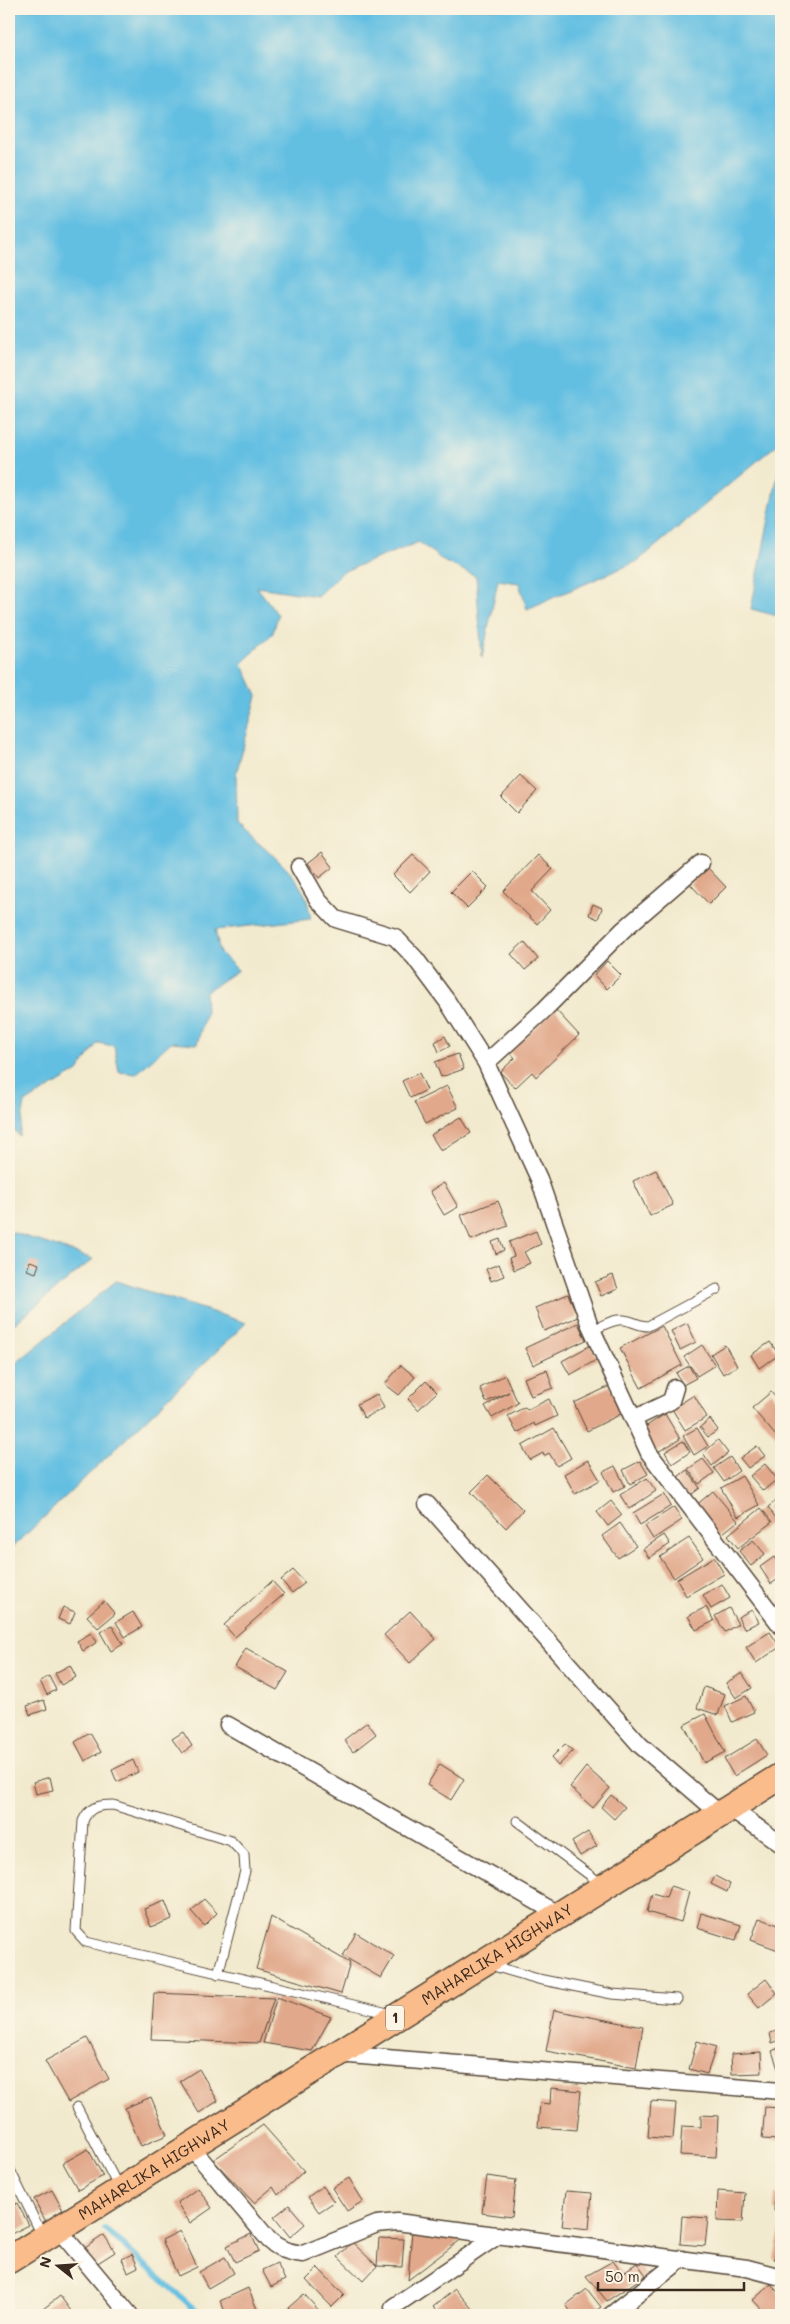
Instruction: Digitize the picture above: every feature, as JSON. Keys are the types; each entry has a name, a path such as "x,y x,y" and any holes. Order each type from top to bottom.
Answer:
{"main road":[{"name":"MAHARLIKA HIGHWAY","path":"9,2260 781,1776"}],"street":[{"path":"486,1063 544,1010 623,930 701,863"},
{"path":"299,867 318,900 336,919 395,937 415,958 447,1001 486,1063 539,1179 593,1330 650,1453 781,1626"},
{"path":"633,1419 671,1401 675,1388"},
{"path":"427,1504 640,1744 725,1811 781,1844"},
{"path":"228,1725 560,1914"},
{"path":"338,2054 781,2091"},
{"path":"190,2146 269,2240 278,2248 290,2252 303,2254 377,2224 389,2222 747,2268 781,2277"},
{"path":"52,2234 130,2315"},
{"path":"393,2307 499,2235"},
{"path":"611,2315 682,2259"}],"lane":[{"path":"593,1330 615,1321 624,1320 639,1326 648,1326 717,1289"},
{"path":"218,1974 246,1871 244,1855 231,1841 113,1805 94,1806 86,1814 83,1821 76,1931 86,1942 95,1946 218,1974 399,2015"},
{"path":"517,1821 605,1886"},
{"path":"482,1963 538,1979 612,1994 677,1999"},
{"path":"77,2108 121,2190"},
{"path":"9,2168 52,2234"}],"water":[{"path":"9,9 781,9 781,441 638,561 527,609 519,583 498,580 482,658 476,576 445,562 419,542 342,572 317,596 257,587 278,615 273,633 242,663 257,696 236,774 237,823 282,864 298,882 305,896 311,919 215,930 220,953 238,970 205,992 206,1012 197,1044 171,1042 136,1074 119,1072 114,1046 98,1043 78,1071 25,1103 19,1136 9,1123"},
{"path":"781,459 781,617 751,609"},
{"path":"9,1231 93,1259 9,1328"},
{"path":"116,1281 246,1323 9,1551 9,1369"}],"building":[{"path":"521,776 537,791 517,813 501,797"},
{"path":"322,852 333,867 319,878 308,863"},
{"path":"413,855 430,871 410,892 393,875"},
{"path":"538,855 553,869 532,891 550,910 537,924 503,891"},
{"path":"707,867 726,887 709,904 690,884"},
{"path":"472,871 488,887 467,908 451,892"},
{"path":"593,904 602,908 598,919 589,915"},
{"path":"524,942 538,959 525,970 511,954"},
{"path":"607,961 621,975 607,989 594,975"},
{"path":"555,1009 579,1035 536,1077 532,1072 515,1088 500,1072 515,1058 510,1052"},
{"path":"445,1036 450,1046 439,1052 435,1042"},
{"path":"458,1054 464,1069 441,1077 435,1062"},
{"path":"419,1073 427,1090 410,1098 402,1081"},
{"path":"447,1086 458,1108 425,1124 414,1102"},
{"path":"461,1117 471,1133 441,1151 431,1135"},
{"path":"656,1170 673,1205 650,1216 633,1181"},
{"path":"444,1183 458,1207 444,1215 430,1191"},
{"path":"498,1201 508,1226 471,1240 461,1215"},
{"path":"536,1231 541,1244 524,1252 530,1263 514,1270 509,1258 514,1256 509,1242"},
{"path":"500,1239 504,1250 496,1254 492,1242"},
{"path":"30,1261 39,1264 36,1273 27,1270"},
{"path":"499,1264 504,1276 491,1281 486,1269"},
{"path":"613,1275 618,1289 601,1296 595,1282"},
{"path":"568,1294 578,1317 544,1331 535,1308"},
{"path":"578,1323 586,1340 533,1365 525,1348"},
{"path":"687,1323 696,1342 680,1350 671,1331"},
{"path":"662,1326 682,1365 641,1388 620,1348"},
{"path":"770,1342 779,1355 759,1368 751,1355"},
{"path":"591,1345 598,1359 570,1375 562,1361"},
{"path":"702,1345 715,1365 697,1376 684,1357"},
{"path":"725,1345 737,1366 723,1374 711,1354"},
{"path":"401,1365 415,1377 399,1395 385,1384"},
{"path":"689,1366 696,1378 683,1385 676,1373"},
{"path":"547,1370 553,1388 531,1396 524,1378"},
{"path":"505,1375 518,1403 492,1418 485,1406 509,1392 486,1402 480,1388"},
{"path":"426,1381 437,1392 418,1410 408,1399"},
{"path":"610,1386 623,1413 587,1431 574,1403"},
{"path":"771,1392 781,1404 781,1431 776,1436 752,1408"},
{"path":"377,1394 384,1408 364,1418 357,1404"},
{"path":"694,1395 707,1417 685,1430 672,1409"},
{"path":"549,1399 557,1416 535,1426 534,1423 517,1433 508,1416 525,1407 527,1410"},
{"path":"665,1414 680,1439 656,1453 642,1429"},
{"path":"710,1419 718,1430 708,1437 700,1427"},
{"path":"554,1428 571,1458 557,1466 549,1453 544,1456 543,1453 530,1460 522,1446"},
{"path":"697,1428 708,1446 694,1455 683,1436"},
{"path":"718,1440 728,1453 712,1466 703,1453"},
{"path":"683,1441 690,1452 672,1464 665,1452"},
{"path":"757,1446 765,1456 748,1468 740,1458"},
{"path":"730,1457 739,1471 724,1482 714,1468"},
{"path":"703,1459 714,1473 699,1484 688,1469"},
{"path":"588,1460 600,1480 575,1494 564,1474"},
{"path":"640,1461 648,1474 630,1484 623,1470"},
{"path":"765,1464 777,1479 763,1491 750,1476"},
{"path":"615,1466 625,1486 613,1492 603,1472"},
{"path":"687,1470 700,1488 687,1498 674,1480"},
{"path":"488,1475 523,1510 506,1528 471,1492"},
{"path":"742,1476 759,1505 738,1517 721,1488"},
{"path":"647,1478 656,1491 629,1509 620,1495"},
{"path":"713,1491 738,1521 718,1537 694,1507"},
{"path":"664,1494 671,1506 640,1525 633,1513"},
{"path":"781,1497 781,1525 768,1507"},
{"path":"611,1501 622,1515 608,1526 597,1512"},
{"path":"674,1507 682,1520 653,1539 645,1526"},
{"path":"761,1508 772,1522 738,1548 728,1535"},
{"path":"620,1523 636,1546 618,1558 602,1536"},
{"path":"664,1535 670,1544 649,1558 643,1549"},
{"path":"689,1538 703,1558 674,1578 660,1557"},
{"path":"753,1540 765,1554 751,1566 739,1551"},
{"path":"714,1557 724,1574 686,1596 677,1579"},
{"path":"774,1557 781,1568 781,1577 771,1584 760,1567"},
{"path":"293,1570 305,1583 292,1593 281,1580"},
{"path":"272,1581 284,1594 235,1637 224,1625"},
{"path":"722,1584 730,1598 711,1609 703,1595"},
{"path":"104,1601 115,1614 98,1628 87,1616"},
{"path":"63,1607 75,1612 70,1624 58,1619"},
{"path":"706,1607 714,1621 696,1630 688,1616"},
{"path":"729,1608 738,1624 725,1632 715,1616"},
{"path":"752,1610 759,1622 744,1629 738,1617"},
{"path":"410,1611 436,1639 410,1663 384,1635"},
{"path":"133,1612 142,1627 125,1637 116,1622"},
{"path":"112,1626 123,1644 111,1651 100,1632"},
{"path":"770,1632 780,1647 756,1663 746,1647"},
{"path":"91,1633 97,1642 83,1651 77,1641"},
{"path":"246,1648 288,1672 277,1690 235,1667"},
{"path":"70,1665 76,1677 61,1685 55,1673"},
{"path":"742,1673 752,1688 736,1698 726,1683"},
{"path":"49,1676 56,1690 47,1695 40,1681"},
{"path":"704,1687 725,1694 718,1715 697,1708"},
{"path":"746,1696 754,1712 732,1722 725,1706"},
{"path":"44,1700 47,1709 30,1715 27,1706"},
{"path":"705,1714 725,1752 704,1763 684,1725"},
{"path":"367,1722 376,1734 353,1752 344,1740"},
{"path":"183,1732 192,1746 182,1753 172,1739"},
{"path":"90,1733 101,1752 85,1761 75,1742"},
{"path":"757,1739 767,1755 734,1776 724,1759"},
{"path":"565,1744 573,1751 558,1766 551,1758"},
{"path":"133,1760 138,1772 117,1782 112,1770"},
{"path":"440,1764 464,1779 451,1800 427,1785"},
{"path":"586,1767 610,1788 593,1808 570,1787"},
{"path":"50,1777 53,1790 36,1794 33,1782"},
{"path":"611,1795 625,1807 614,1819 601,1807"},
{"path":"588,1832 597,1846 580,1856 572,1842"},
{"path":"715,1876 730,1884 727,1892 711,1884"},
{"path":"670,1886 689,1892 681,1922 647,1912 652,1894 666,1898"},
{"path":"204,1899 217,1913 204,1926 191,1911"},
{"path":"165,1901 172,1919 151,1927 144,1909"},
{"path":"701,1913 741,1925 736,1940 697,1928"},
{"path":"271,1917 350,1963 341,1994 256,1969"},
{"path":"759,1918 781,1926 781,1951 751,1940"},
{"path":"356,1933 394,1956 381,1978 343,1956"},
{"path":"766,1979 777,1993 759,2008 747,1994"},
{"path":"154,1993 274,1998 259,2043 151,2039"},
{"path":"277,1997 331,2017 312,2051 263,2043"},
{"path":"554,2010 643,2027 636,2068 546,2051"},
{"path":"781,2030 781,2040 772,2043 770,2033"},
{"path":"87,2038 109,2079 68,2102 45,2061"},
{"path":"697,2041 716,2047 707,2074 689,2069"},
{"path":"781,2047 781,2078 772,2051"},
{"path":"761,2052 762,2073 732,2074 731,2054"},
{"path":"199,2069 218,2101 199,2113 180,2081"},
{"path":"551,2088 581,2091 577,2130 538,2127 540,2103 550,2104"},
{"path":"151,2097 167,2135 141,2146 125,2108"},
{"path":"651,2101 676,2103 673,2139 648,2137"},
{"path":"765,2107 781,2108 780,2140 762,2139"},
{"path":"701,2115 718,2116 716,2157 680,2155 682,2126 701,2127"},
{"path":"263,2125 304,2171 278,2195 273,2187 254,2203 213,2160"},
{"path":"88,2149 103,2176 78,2190 63,2163"},
{"path":"487,2176 516,2180 512,2217 482,2213"},
{"path":"349,2178 363,2201 347,2211 332,2188"},
{"path":"323,2186 334,2202 319,2212 308,2197"},
{"path":"198,2188 212,2208 190,2223 177,2203"},
{"path":"52,2190 64,2212 46,2222 34,2199"},
{"path":"566,2191 592,2193 589,2229 562,2226"},
{"path":"718,2191 745,2193 743,2222 717,2221"},
{"path":"775,2194 781,2194 781,2211 774,2211"},
{"path":"17,2203 29,2225 9,2235 9,2208"},
{"path":"289,2205 305,2224 290,2237 274,2217"},
{"path":"682,2216 708,2218 705,2246 680,2244"},
{"path":"412,2230 463,2238 408,2280"},
{"path":"180,2231 197,2267 178,2276 162,2240"},
{"path":"781,2231 781,2261 774,2259"},
{"path":"251,2234 259,2251 235,2262 227,2246"},
{"path":"104,2235 115,2252 93,2266 82,2250"},
{"path":"379,2238 404,2239 402,2267 377,2266"},
{"path":"352,2242 377,2266 363,2281 338,2257"},
{"path":"132,2254 138,2267 128,2272 122,2259"},
{"path":"225,2257 234,2273 208,2288 199,2272"},
{"path":"613,2261 622,2273 637,2263 646,2275 607,2301 586,2276"},
{"path":"277,2263 285,2280 271,2287 262,2270"},
{"path":"318,2268 344,2295 332,2307 306,2280"},
{"path":"771,2284 781,2296 781,2315 767,2315 753,2300"},
{"path":"248,2288 257,2309 244,2315 227,2315 220,2301"},
{"path":"455,2289 475,2312 471,2315 440,2315 433,2307"},
{"path":"587,2289 601,2307 590,2315 573,2315 566,2305"},
{"path":"304,2294 323,2315 294,2315 288,2308"},
{"path":"60,2296 74,2315 42,2315 39,2312"}],"waterway":[{"path":"105,2229 201,2315"}]}
